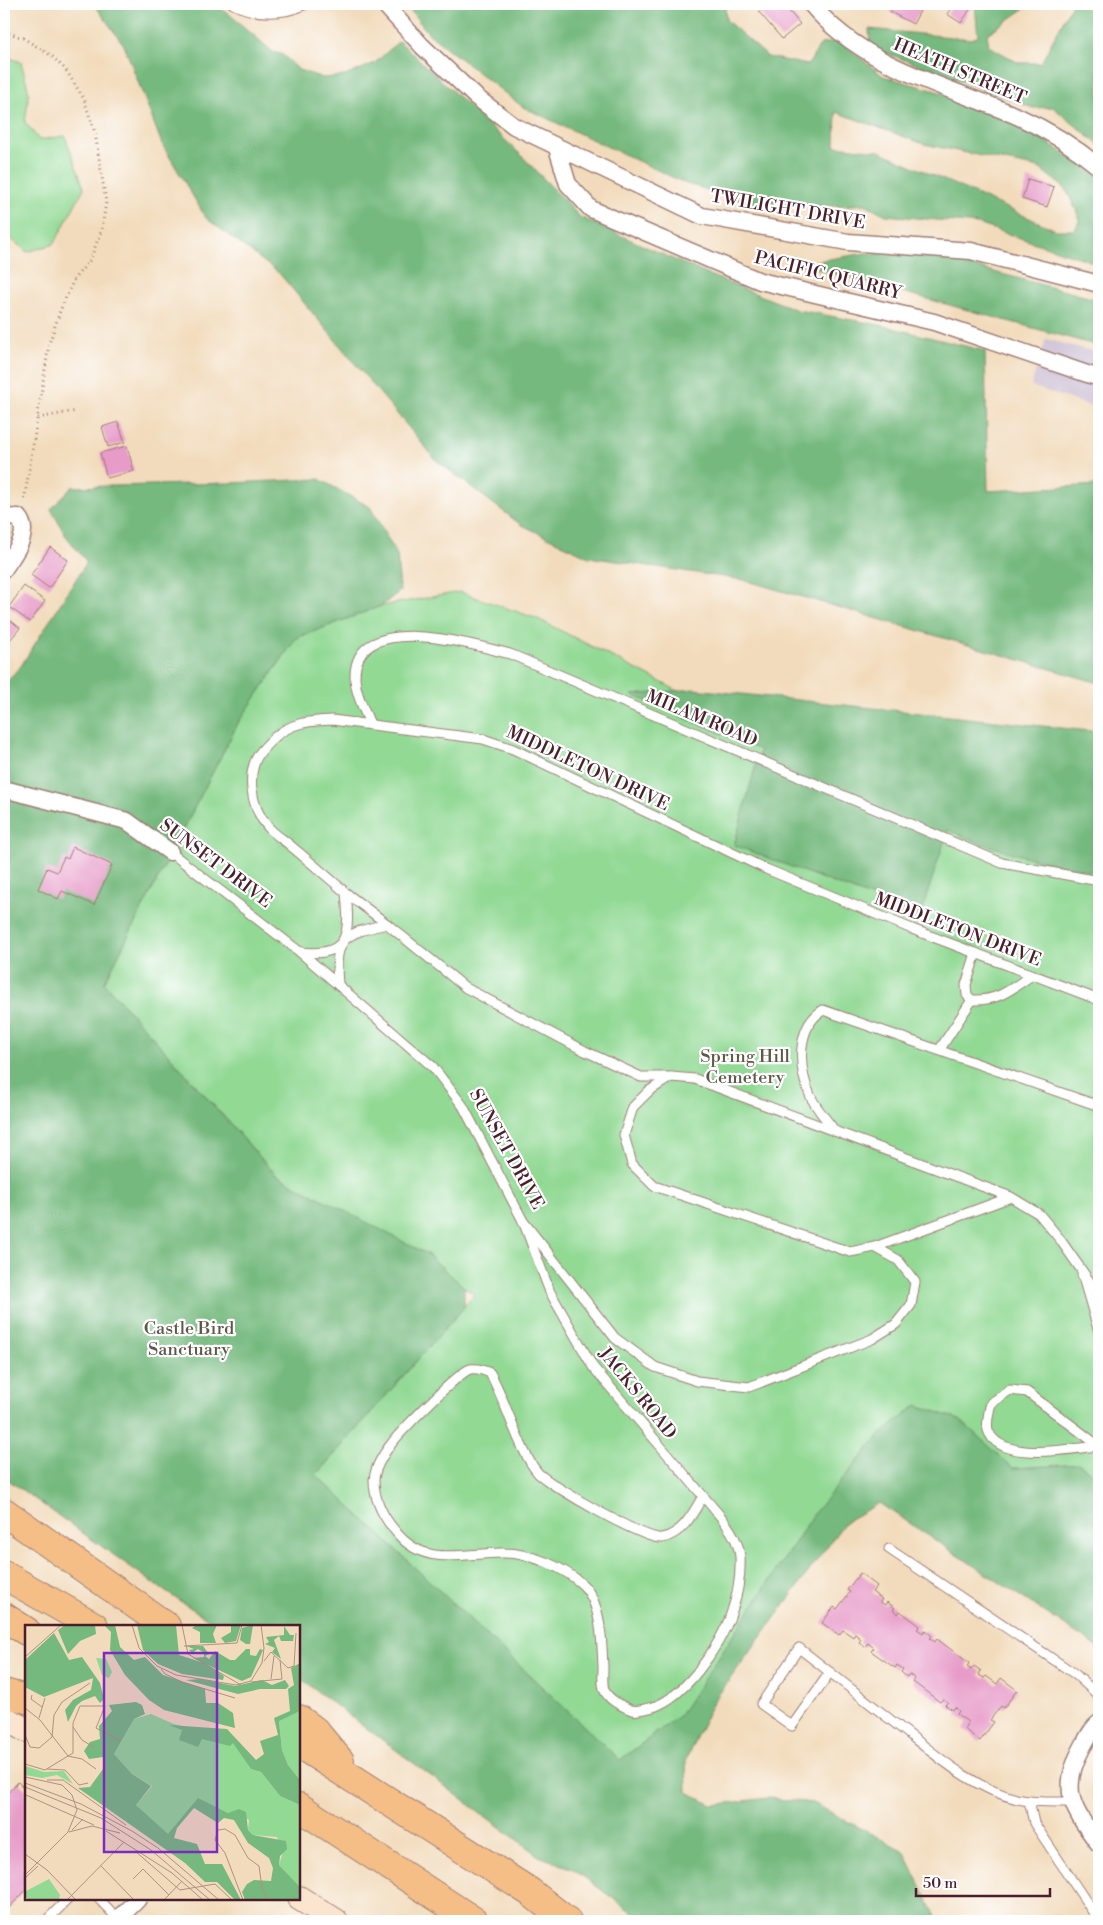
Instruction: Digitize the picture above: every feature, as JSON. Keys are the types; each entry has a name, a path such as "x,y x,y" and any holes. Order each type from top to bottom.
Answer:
{"highway":[{"path":"4,1512 165,1625"},
{"path":"4,1575 92,1625"},
{"path":"4,1617 25,1630"},
{"path":"4,1693 25,1698"},
{"path":"300,1720 314,1730 354,1778"},
{"path":"300,1745 530,1892 567,1921"},
{"path":"300,1808 468,1917"},
{"path":"300,1823 468,1917"}],"street":[{"name":"TWILIGHT DRIVE","path":"384,4 422,46 476,97 514,126 702,216 848,242 971,251 1099,284"},
{"name":"HEATH STREET","path":"811,4 821,16 856,45 890,66 1020,117 1057,136 1099,167"},
{"name":"PACIFIC QUARRY","path":"557,148 568,184 591,209 751,278 934,322 1099,378"},
{"path":"4,569 19,546 23,535 22,522 11,518"},
{"name":"SUNSET DRIVE","path":"4,789 127,821 170,852"},
{"path":"4,1718 25,1729"},
{"path":"1099,1723 1093,1728 1077,1756 1068,1787 1078,1817 1099,1844"},
{"path":"117,1920 137,1900"},
{"path":"298,1900 308,1921"},
{"path":"300,1900 336,1921"}],"lane":[{"path":"233,4 243,9 261,12 279,12 306,4"},
{"name":"MILAM ROAD","path":"370,724 358,694 355,676 357,659 370,644 392,637 456,640 510,654 1002,863 1099,881"},
{"name":"MIDDLETON DRIVE","path":"1099,1000 766,869 513,749 483,739 370,724 310,721 288,727 274,735 256,757 250,779 255,802 267,826 346,893 466,988 585,1051 641,1076 695,1079 1011,1197 1038,1214 1080,1267 1099,1295"},
{"name":"SUNSET DRIVE","path":"170,852 300,952 433,1067 463,1106 523,1221 615,1338 655,1366 697,1381 749,1387 872,1339 896,1324 911,1305 915,1282 898,1260 875,1247"},
{"path":"338,986 336,965 348,928 346,893"},
{"path":"300,952 315,954 342,944 354,932 387,924"},
{"path":"976,953 966,985 967,995 972,1000 988,1000 1007,991 1032,974"},
{"path":"940,1049 972,1000"},
{"path":"834,1131 810,1096 803,1074 802,1056 807,1027 814,1015 823,1010 940,1049 1099,1106"},
{"path":"670,1077 649,1091 634,1107 624,1135 632,1164 654,1186 850,1252 875,1247 1011,1197"},
{"name":"JACKS ROAD","path":"523,1221 550,1292 593,1367 703,1496 733,1533 740,1556 739,1581 731,1615 711,1654 684,1687 657,1708 632,1711 613,1702 604,1689 601,1626 585,1587 571,1575 534,1558 505,1552 437,1557 416,1551 396,1534 379,1509 374,1481 377,1466 392,1442 455,1380 470,1370 483,1370 490,1373 538,1472 555,1487 634,1529 660,1539 673,1534 687,1523 703,1496"},
{"path":"1080,1267 1099,1332"},
{"path":"1010,1390 1027,1392 1099,1446 1038,1452 1003,1446 993,1439 988,1429 991,1403 1010,1390"},
{"path":"889,1549 1075,1674 1099,1696"},
{"path":"830,1672 792,1726 761,1704 799,1648 830,1672 958,1772 996,1792 1028,1801 1041,1803 1073,1802"},
{"path":"1028,1801 1034,1823 1099,1921"},
{"path":"46,1921 67,1900"},
{"path":"100,1900 117,1920"}],"path":[{"path":"4,31 23,38 52,56 66,70 84,99 95,134 106,202 102,229 90,260 74,279 52,336 25,500 11,518"},
{"path":"38,418 76,411"}],"shaded area":[{"path":"1046,339 1099,353 1099,409 1031,386"}],"green space":[{"path":"94,4 213,4 229,14 273,52 283,55 299,70 323,78 345,76 375,63 399,41 520,154 580,217 704,273 797,310 880,325 985,351 988,491 1099,485 1099,683 744,580 589,557 520,524 436,460 279,273 206,218 162,144 124,45"},
{"path":"405,4 725,4 726,20 768,57 808,65 821,44 839,41 883,76 975,102 1022,125 1099,177 1099,264 978,224 886,215 865,204 838,206 756,204 687,184 523,107 430,35","holes":["836,112 924,144 1039,168 1066,189 1080,219 1075,230 1056,230 879,151 835,146"]},
{"path":"975,4 1014,4 1024,9 987,34 989,46 1019,63 1041,63 1072,4 1099,4 1099,145 1053,107 1033,108 870,47 869,29 972,39 978,36"},
{"path":"4,56 21,62 29,93 25,122 39,140 65,136 84,188 54,244 27,252 4,233"},
{"path":"866,253 938,257 1099,300 1099,346 800,264"},
{"name":"Castle Bird Sanctuary","path":"319,479 370,507 397,555 400,591 381,606 296,638 238,723 104,983 276,1175 427,1254 464,1287 464,1307 316,1475 620,1760 680,1715 816,1511 880,1435 917,1405 960,1420 1013,1468 1080,1464 1099,1478 1099,1648 879,1503 845,1522 713,1702 686,1759 687,1792 712,1805 768,1798 813,1803 904,1851 938,1921 644,1921 573,1869 539,1856 300,1679 300,1625 217,1625 166,1592 4,1477 4,683 19,669 87,562 66,536 51,509 72,487"},
{"name":"Spring Hill Cemetery","path":"460,592 538,619 680,692 1099,778 1099,1482 994,1465 915,1415 634,1774 316,1475 475,1294 276,1175 104,983 238,723 296,638 381,606"},
{"path":"694,689 1099,732 1099,873 1022,856 948,830 920,916 734,845 760,750 632,695"}],"building":[{"path":"768,4 783,4 800,24 782,39 759,12"},
{"path":"895,4 924,4 913,24 890,12"},
{"path":"954,4 965,4 971,8 961,23 947,14"},
{"path":"1028,179 1054,187 1047,207 1022,199"},
{"path":"118,422 125,442 108,447 102,427"},
{"path":"127,446 134,471 107,478 100,453"},
{"path":"50,547 68,560 49,588 31,575"},
{"path":"24,586 45,601 30,622 9,607"},
{"path":"5,616 20,628 5,646 4,645"},
{"path":"73,847 112,865 94,905 62,891 58,899 38,889 47,868 57,872 64,857 68,859"},
{"path":"860,1573 877,1586 872,1592 882,1599 880,1602 885,1605 887,1602 895,1608 893,1610 898,1614 900,1611 920,1626 917,1629 923,1633 925,1630 932,1636 930,1638 935,1642 937,1639 969,1663 967,1667 971,1670 974,1666 981,1671 979,1675 984,1678 986,1676 997,1684 1001,1678 1017,1690 1004,1708 1001,1706 990,1720 994,1722 980,1741 964,1729 968,1722 957,1714 959,1711 955,1707 953,1710 945,1705 948,1702 943,1699 940,1702 913,1682 915,1679 909,1674 907,1677 901,1672 903,1669 897,1665 895,1668 871,1651 874,1648 868,1643 865,1647 859,1642 861,1639 855,1634 853,1637 843,1630 839,1635 822,1623 834,1607 837,1609 850,1592 847,1590"},
{"path":"18,1782 25,1789 25,1891 4,1913 4,1797"}]}
